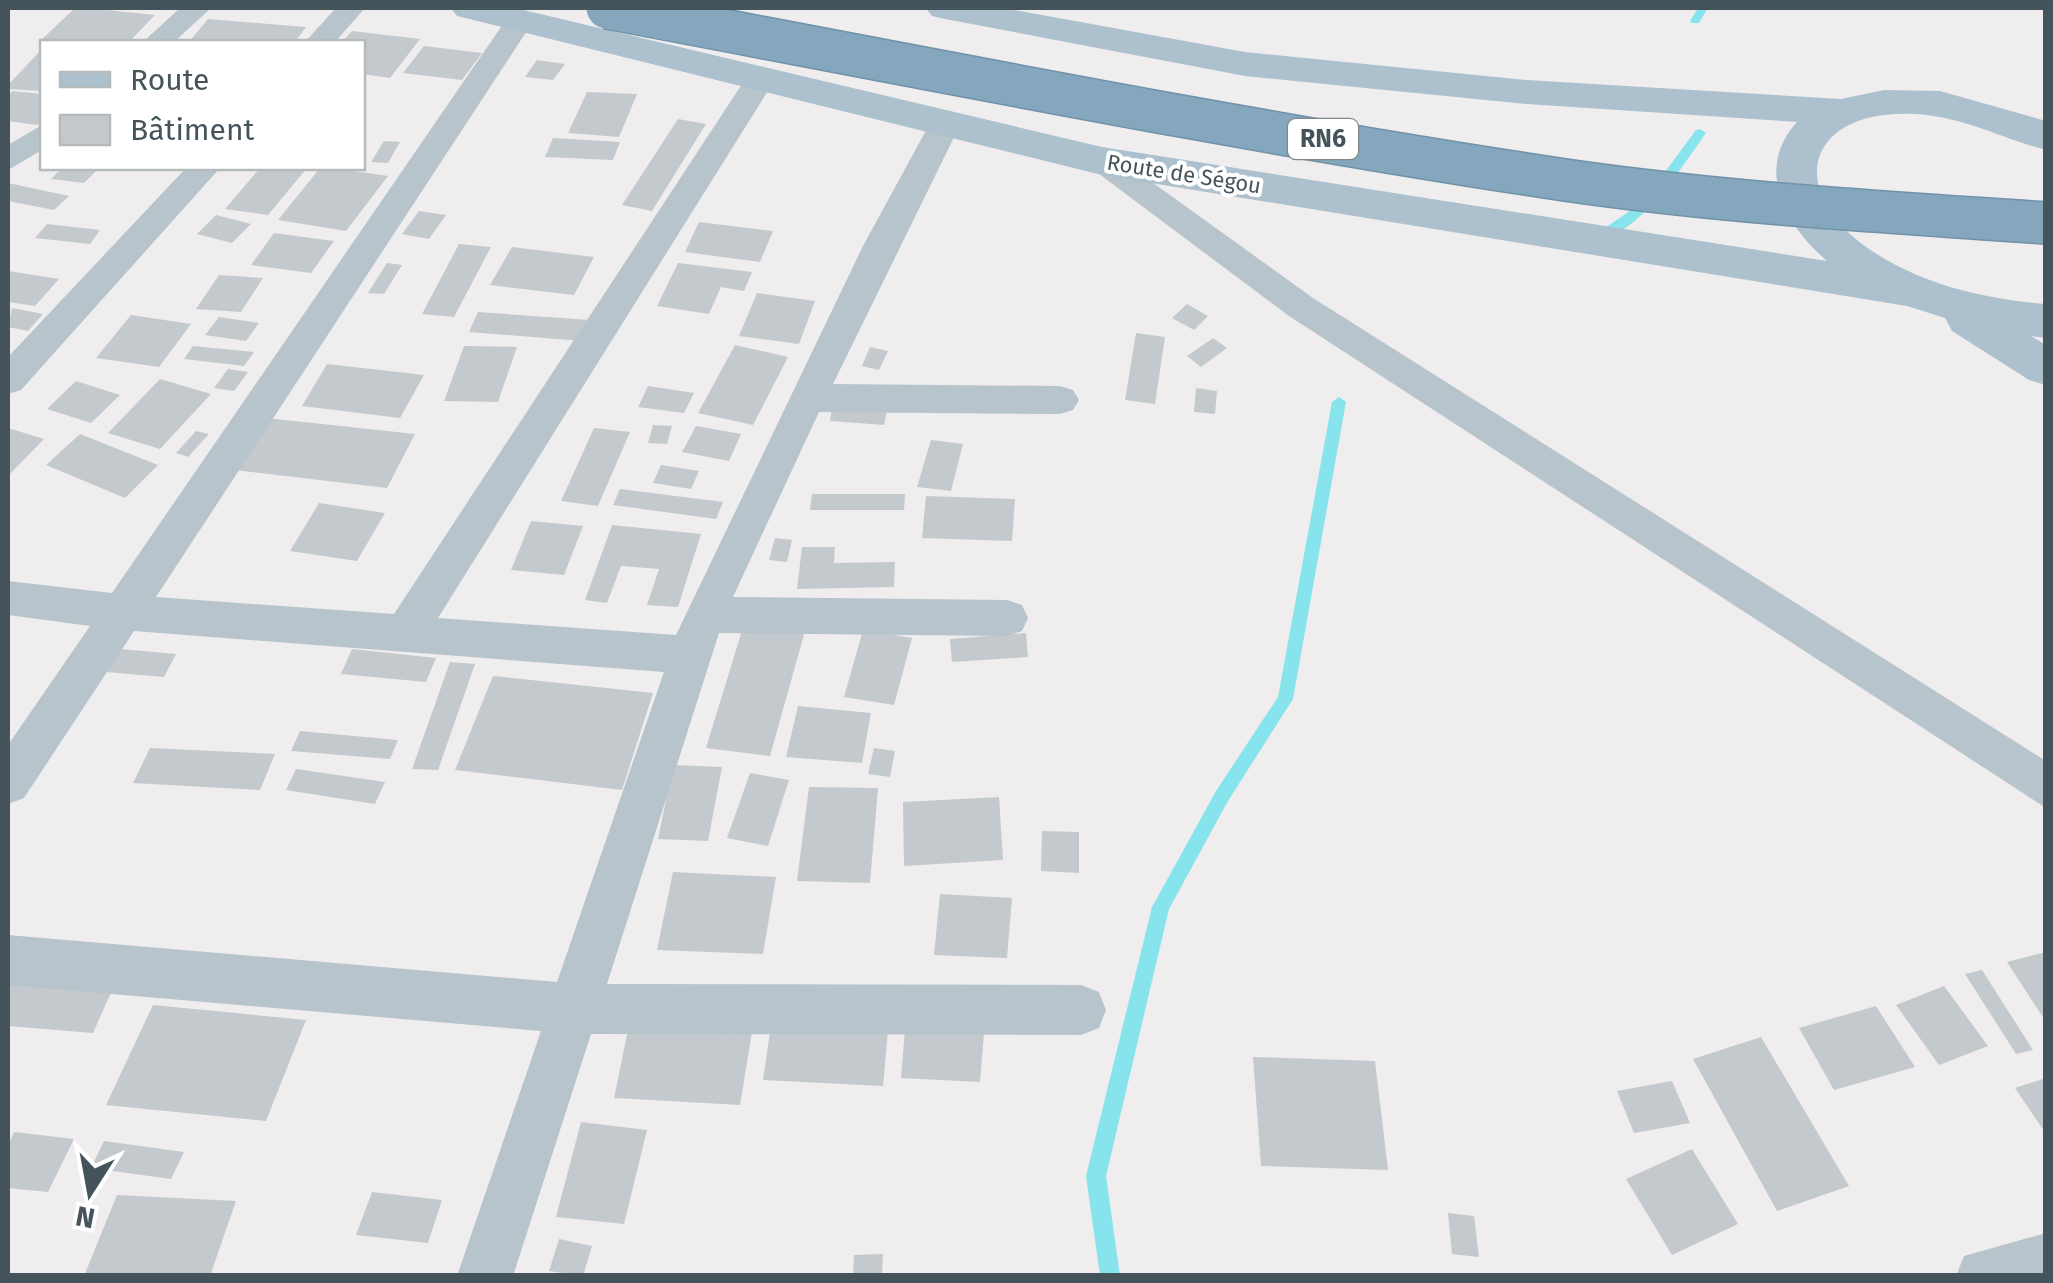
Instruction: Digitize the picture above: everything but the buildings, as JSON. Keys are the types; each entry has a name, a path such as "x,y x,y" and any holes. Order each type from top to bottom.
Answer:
{"highway":[{"name":"RN6","path":"607,8 1168,114 1568,180 1835,210 2046,223"},
{"name":"RN6","path":"731,8 1420,132 1592,155 2046,188"}],"main road":[{"name":"Route de Ségou","path":"470,8 1102,161 1927,297"},
{"path":"944,8 1244,64 1527,92 1842,112"},
{"path":"2037,130 1924,102 1866,105 1822,122 1798,151 1799,190 1808,211 1837,243 2046,368"},
{"path":"1927,297 1982,315 2046,321"}],"street":[{"path":"159,40 197,8"},
{"path":"321,40 351,8"},
{"path":"8,783 520,20"},
{"path":"405,634 760,78"},
{"path":"485,1276 697,635 807,398 946,121"},
{"path":"8,160 40,136"},
{"path":"1102,161 1301,306 2046,787"},
{"path":"8,380 202,170"},
{"path":"807,398 1060,400"},
{"path":"8,598 122,612 405,634 697,635 1007,618"},
{"path":"8,960 573,1009 1081,1010"},
{"path":"1984,1276 2046,1261"}],"waterway":[{"path":"1695,21 1703,8"},
{"path":"1606,233 1647,205 1700,133"},
{"path":"1110,1276 1096,1176 1161,907 1222,796 1285,699 1339,402"}]}
